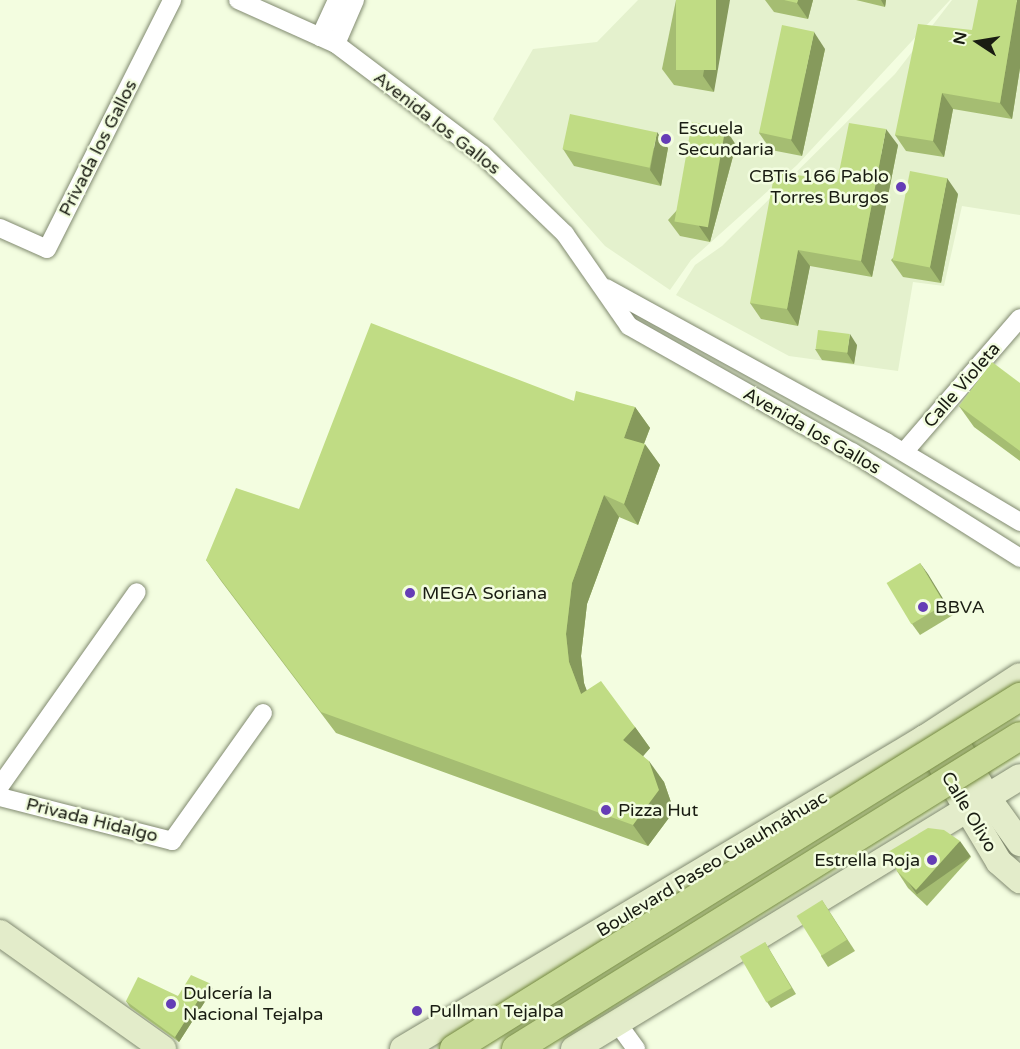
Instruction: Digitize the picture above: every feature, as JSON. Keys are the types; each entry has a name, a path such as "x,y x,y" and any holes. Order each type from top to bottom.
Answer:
{"main road":[{"name":"Boulevard Paseo Cuauhnáhuac","path":"454,1049 1020,698"},
{"path":"516,1049 1020,736"}],"street":[{"name":"Privada los Gallos","path":"0,228 47,249 172,0"},
{"name":"Avenida los Gallos","path":"238,0 328,40 482,154 566,234 629,326 852,452 1020,558"},
{"path":"328,40 337,0"},
{"path":"328,40 355,0"},
{"name":"Avenida los Gallos","path":"604,287 908,455"},
{"name":"Calle Violeta","path":"908,455 1020,318"},
{"path":"908,455 1020,522"},
{"path":"0,786 137,592"},
{"name":"Boulevard Paseo Cuauhnáhuac","path":"416,1046 946,725 1020,676"},
{"name":"Privada Hidalgo","path":"0,796 172,841 263,713"},
{"name":"Calle Olivo","path":"946,725 999,862 1020,880"},
{"name":"Calle Olivo","path":"924,738 977,804 1020,843"},
{"path":"574,1049 1020,777"},
{"path":"0,933 163,1049"},
{"path":"618,1024 636,1049"}],"shaded area":[{"name":"Escuela Secundaria","path":"638,0 950,0 797,165 691,260 670,290 605,246 493,119 533,49 597,42"},
{"name":"CBTis 166 Pablo Torres Burgos","path":"952,0 1020,0 1020,215 962,206 944,286 913,282 898,371 789,356 676,295 695,265 722,246 895,74"}],"building":[{"path":"676,0 716,0 716,70 676,70"},
{"path":"978,0 1017,0 1000,103 942,93 933,141 895,135 918,24 972,30"},
{"path":"782,25 814,32 791,139 759,133"},
{"path":"570,114 657,133 650,168 563,149"},
{"path":"692,122 725,128 708,227 674,221"},
{"path":"849,123 886,129 861,261 798,250 787,309 750,303 775,171 837,182"},
{"path":"910,171 947,178 930,268 893,260"},
{"name":"MEGA Soriana","path":"371,323 574,401 576,391 635,407 624,438 645,444 624,504 604,495 572,583 566,634 569,662 581,694 601,681 635,727 623,740 649,761 659,790 633,825 321,712 206,560 236,488 299,509"},
{"path":"818,330 850,334 847,353 816,349"},
{"path":"992,362 1020,383 1020,451 959,406"},
{"path":"920,563 945,604 911,624 887,583"},
{"path":"928,828 944,830 960,841 916,890 897,871 888,852"},
{"path":"822,900 847,940 821,956 797,916"},
{"path":"765,942 792,988 766,1002 740,957"},
{"path":"191,975 209,983 175,1037 126,1001 138,977 178,996"}],"place":[{"name":"Escuela Secundaria","path":"666,139"},
{"name":"CBTis 166 Pablo Torres Burgos","path":"901,187"},
{"name":"MEGA Soriana","path":"410,593"},
{"name":"BBVA","path":"923,607"},
{"name":"Pizza Hut","path":"606,810"},
{"name":"Estrella Roja","path":"932,860"},
{"name":"Dulcería la Nacional Tejalpa","path":"171,1004"},
{"name":"Pullman Tejalpa","path":"417,1011"}]}
